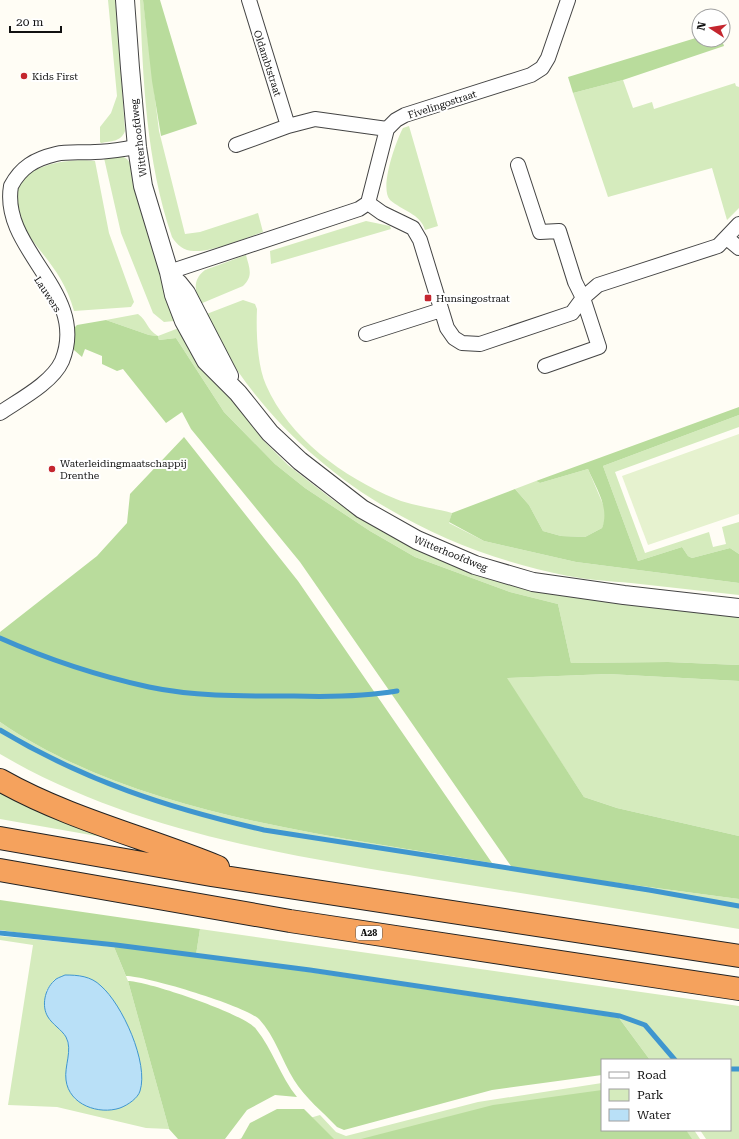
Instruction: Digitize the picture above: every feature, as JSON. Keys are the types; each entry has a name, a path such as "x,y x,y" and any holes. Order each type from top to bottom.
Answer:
{"highway":[{"path":"0,780 56,808 96,824 175,850 252,881"},
{"path":"0,838 252,881 739,956"},
{"name":"A28","path":"0,870 290,921 739,989"}],"street":[{"name":"Witterhoofdweg","path":"126,0 137,147 143,186 169,272 186,293 238,393 270,433 300,461 362,509 417,540 475,565 533,582 624,595 739,608"},
{"name":"Oldambtstraat","path":"249,0 288,126"},
{"name":"Fivelingostraat","path":"387,129 405,115 531,75 542,68 548,58 568,0"},
{"path":"169,272 351,213 368,202 387,129 315,119 288,126 236,145"},
{"name":"Lauwers","path":"0,413 46,381 55,372 62,360 66,336 65,324 58,308 9,235 4,216 3,200 15,178 30,163 57,154 97,152 137,147"},
{"path":"518,165 540,232 559,231 575,282 583,298 599,347 545,366"},
{"path":"368,202 382,212 413,228 420,240 447,328 454,338 462,343 473,344 533,327 572,313 583,298 598,285 718,246 739,224"},
{"path":"727,238 739,248"},
{"path":"366,334 441,310"}],"green space":[{"path":"108,0 115,0 117,15 125,131 118,139 101,143 100,127 111,113 117,96"},
{"path":"140,0 143,0 159,131 185,234 200,232 258,213 263,232 228,244 201,251 190,251 184,249 176,243 172,237 156,179 147,120"},
{"path":"143,0 160,0 197,124 161,136 152,81"},
{"path":"691,39 691,48 718,48 623,80 573,93 568,77"},
{"path":"623,80 633,108 652,102 654,109 735,83 736,86 739,87 739,208 727,220 712,168 608,197 573,93"},
{"path":"409,126 438,226 425,230 423,225 415,216 394,204 387,194 387,175 396,143 403,128"},
{"path":"122,156 127,159 132,166 181,317 174,321 164,322 153,313 121,233 104,158"},
{"path":"65,161 95,161 109,233 134,302 131,307 74,311 61,279 28,235 13,208 19,184 33,171"},
{"path":"366,221 390,226 391,229 271,264 270,251"},
{"path":"246,255 250,275 249,279 243,286 200,304 196,290 196,282 201,274 205,270"},
{"path":"243,300 255,304 257,309 257,337 261,368 266,385 276,404 303,439 320,454 357,479 396,499 452,513 449,523 484,541 576,562 739,583 739,595 568,576 519,564 471,548 426,529 382,505 341,477 303,445 268,410 237,370 204,315"},
{"path":"138,314 144,319 151,331 158,336 149,335 106,320"},
{"path":"106,320 149,335 158,336 159,340 176,338 224,412 275,464 305,488 370,531 415,557 510,592 558,604 571,663 668,662 739,665 739,681 608,674 507,678 584,797 617,808 739,836 739,899 513,869 300,562 191,429 182,412 166,423 123,369 117,371 102,364 102,356 85,349 82,357 74,350 74,328 77,325"},
{"path":"184,326 212,377 239,408 262,439 288,465 333,500 405,544 436,558 501,581 535,590 618,604 739,617 739,665 668,662 571,663 558,604 510,592 415,557 370,531 305,488 275,464 224,412 176,338 159,340 158,336"},
{"path":"739,407 739,415 603,466 638,561 682,547 688,556 692,558 730,548 739,554 739,583 576,562 484,541 449,522 452,513 515,489 529,505 543,531 561,536 585,537 602,528 604,521 601,498 588,469 540,483 536,481"},
{"path":"739,415 739,427 615,472 645,553 709,532 713,547 726,544 722,527 739,522 739,554 730,548 692,558 688,556 682,547 638,561 603,466"},
{"path":"739,434 739,514 648,545 622,476"},
{"path":"184,437 298,581 492,863 302,831 237,817 174,801 112,780 54,754 0,722 0,632 97,556 127,523 130,494"},
{"path":"588,469 605,509 606,518 602,528 585,537 561,536 543,531 529,505 515,489 536,481 540,483"},
{"path":"608,674 739,681 739,836 617,808 584,797 506,678"},
{"path":"0,722 54,754 112,780 174,801 237,817 302,831 492,863 513,869 739,899 739,929 320,860 210,836 155,821 102,803 50,780 0,754"},
{"path":"0,784 125,841 0,819"},
{"path":"0,900 200,929 196,955 619,1018 649,1059 601,1059 601,1075 492,1090 344,1130 337,1127 298,1087 270,1033 259,1019 250,1013 174,986 137,977 126,976 114,947 0,930"},
{"path":"200,929 739,1006 739,1139 706,1139 701,1131 731,1131 731,1059 649,1059 619,1018 196,955"},
{"path":"0,936 114,947 128,981 169,1129 146,1128 57,1107 8,1105 33,945 0,940","holes":["65,975 75,1100 66,1080 69,1048 66,1037 46,991 54,980"]},
{"path":"128,981 154,986 195,999 234,1015 248,1023 256,1029 262,1037 297,1097 275,1095 247,1110 225,1139 178,1139 169,1129"},
{"path":"601,1083 601,1131 695,1131 700,1139 239,1139 320,1115 336,1132 346,1136 478,1102"},
{"path":"601,1090 601,1131 687,1131 692,1139 361,1139 493,1105"},
{"path":"277,1109 304,1109 334,1139 241,1139 250,1123"}],"water":[{"path":"65,975 89,978 101,986 117,1006 132,1035 141,1065 142,1079 140,1091 137,1096 123,1107 112,1110 94,1109 79,1102 68,1089 66,1075 69,1053 68,1042 64,1034 48,1017 44,1003 46,993 51,984 56,979"}],"waterway":[{"path":"0,638 36,653 92,672 130,683 185,693 240,696 346,696 397,691"},
{"path":"0,730 64,764 128,791 194,812 264,830 649,890 739,906"},
{"path":"0,933 116,945 310,970 620,1016 645,1025 674,1059"},
{"path":"731,1069 739,1069"}],"place":[{"name":"Kids First","path":"24,76"},
{"name":"Hunsingostraat","path":"428,298"},
{"name":"Waterleidingmaatschappij Drenthe","path":"52,469"}]}
